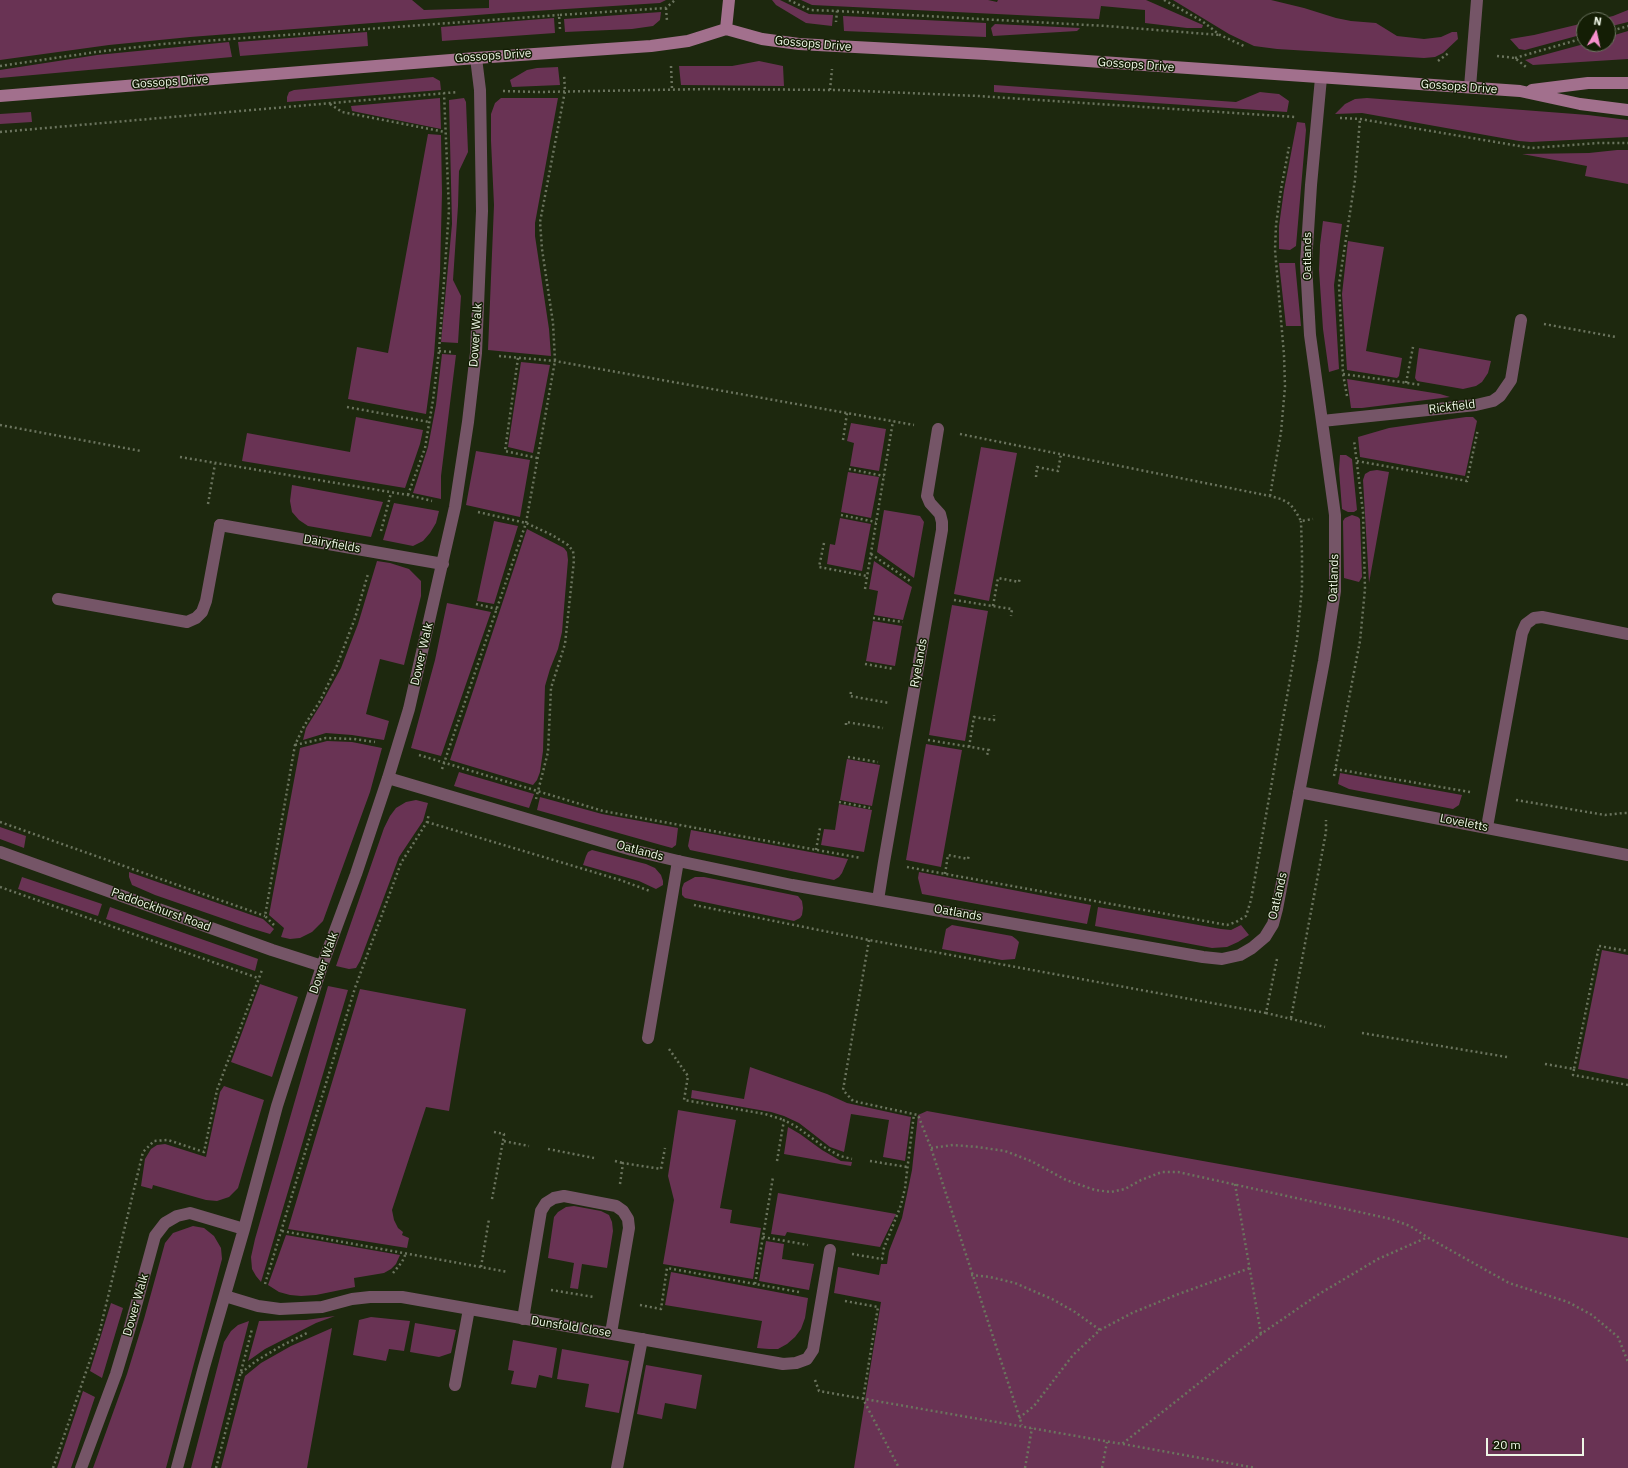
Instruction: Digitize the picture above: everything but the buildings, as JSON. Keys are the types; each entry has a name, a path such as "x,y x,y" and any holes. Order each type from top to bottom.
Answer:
{"street":[{"path":"726,29 729,0"},
{"path":"1470,87 1477,0"},
{"name":"Gossops Drive","path":"0,96 476,58 651,46 688,40 726,29 762,39 799,44 986,54 1520,91 1580,104 1628,110"},
{"name":"Dower Walk","path":"177,1468 277,1106 322,966 388,778 409,709 443,564 455,507 468,422 476,354 482,211 480,90 476,58"},
{"name":"Oatlands","path":"388,778 435,793 678,861 792,885 1203,957 1222,959 1240,955 1252,948 1265,937 1273,924 1278,909 1332,616 1335,591 1334,515 1310,335 1306,263 1316,118 1321,78"},
{"path":"1520,91 1588,83 1628,83"},
{"name":"Rickfield","path":"1322,421 1476,405 1493,401 1500,396 1511,380 1521,320"},
{"name":"Ryelands","path":"878,900 942,530 940,514 930,503 928,496 938,429"},
{"path":"58,599 187,622 196,618 202,612 206,601 220,525"},
{"name":"Dairyfields","path":"220,525 443,564"},
{"path":"1487,827 1522,633 1526,624 1534,618 1542,617 1628,634"},
{"name":"Loveletts","path":"1299,792 1628,855"},
{"name":"Paddockhurst Road","path":"0,852 272,950 322,966"},
{"path":"648,1038 678,861"},
{"path":"523,1319 541,1211 546,1203 554,1198 564,1196 616,1206 624,1211 628,1219 629,1228 611,1333"},
{"name":"Dower Walk","path":"81,1468 116,1374 155,1236 165,1223 177,1216 190,1214 244,1229"},
{"path":"807,1359 813,1350 830,1250"},
{"name":"Dunsfold Close","path":"225,1296 258,1306 280,1309 322,1307 352,1299 389,1296 469,1308 523,1319 611,1333 783,1364 796,1363 807,1359"},
{"path":"455,1385 469,1308"},
{"path":"618,1468 642,1339"}],"path":[{"path":"0,66 163,44 666,8 675,0"},
{"path":"1164,0 1202,21 1220,35 1249,48"},
{"path":"837,11 1106,26 1220,35"},
{"path":"216,1468 258,1306 355,988 401,863 427,822 435,793 526,523 555,361 553,323 542,249 540,222 565,91 559,15"},
{"path":"1616,30 1628,26"},
{"path":"1436,62 1449,52 1515,58 1576,40"},
{"path":"1515,58 1529,69"},
{"path":"0,132 480,90 565,91 709,89 838,90 978,96 1295,117 1360,119 1531,148 1599,143 1628,143"},
{"path":"408,495 425,448 439,351 449,210 444,93"},
{"path":"330,104 342,112 445,132"},
{"path":"1294,124 1295,117"},
{"path":"1270,496 1281,432 1285,386 1284,355 1275,250 1276,225 1289,146"},
{"path":"1406,383 1413,347"},
{"path":"439,351 555,361 938,429 1270,496 1281,499 1290,504 1301,520 1363,512"},
{"path":"518,358 505,451 537,458"},
{"path":"1343,374 1428,386"},
{"path":"1357,461 1467,481 1480,420 1476,405"},
{"path":"347,407 429,422"},
{"path":"843,440 847,413"},
{"path":"865,589 893,421"},
{"path":"0,425 141,451"},
{"path":"1036,477 1037,467 1058,471 1061,454"},
{"path":"180,457 408,495 526,523 552,534 568,545 573,551 574,560 565,644 551,688 548,752 530,820"},
{"path":"215,464 205,522 220,525"},
{"path":"849,469 884,476"},
{"path":"265,916 295,745 304,726 320,701 336,668 354,618 391,493"},
{"path":"841,515 876,522"},
{"path":"824,543 820,567 867,576"},
{"path":"993,606 998,578 1019,582 1020,577"},
{"path":"476,604 497,609"},
{"path":"873,618 926,626"},
{"path":"865,664 917,673"},
{"path":"851,692 850,696 911,706"},
{"path":"969,746 974,717 994,720 994,715"},
{"path":"846,725 846,722 988,750 987,755"},
{"path":"848,757 901,767"},
{"path":"839,802 893,811"},
{"path":"0,822 265,916 279,930 272,950 258,978 217,1090 204,1152 168,1140 154,1141 143,1152 99,1334 54,1468"},
{"path":"427,822 620,880 696,906 869,940 1266,1013 1324,1027"},
{"path":"816,850 820,828"},
{"path":"945,874 948,856 968,859 969,854"},
{"path":"0,887 258,978"},
{"path":"1246,916 1265,937 1279,946 1266,1013"},
{"path":"869,940 843,1090 854,1101 918,1115 931,1148 971,1275 1022,1425"},
{"path":"1628,951 1599,946 1573,1075 1628,1085"},
{"path":"1362,1033 1507,1057"},
{"path":"648,1038 664,1042 688,1076 684,1100 766,1114 784,1120 797,1127 824,1147 840,1156 852,1159"},
{"path":"1546,1064 1574,1069"},
{"path":"884,1248 906,1188 907,1167 914,1114"},
{"path":"777,1160 784,1120"},
{"path":"492,1200 504,1134 494,1132"},
{"path":"503,1141 529,1146"},
{"path":"931,1148 953,1145 1005,1151 1030,1161 1066,1180 1095,1190 1110,1192 1125,1189 1141,1180 1162,1172 1178,1172 1391,1218 1410,1226 1427,1238 1509,1283 1568,1302 1592,1315 1618,1337 1628,1362"},
{"path":"615,1161 661,1169 664,1148"},
{"path":"548,1149 594,1158"},
{"path":"870,1161 907,1167"},
{"path":"616,1206 623,1163"},
{"path":"755,1284 773,1177"},
{"path":"1235,1184 1261,1334"},
{"path":"481,1267 489,1219"},
{"path":"1122,1444 1261,1334 1319,1294 1378,1259 1427,1238"},
{"path":"1019,1418 1034,1406 1073,1355 1100,1330 1132,1313 1176,1294 1250,1268"},
{"path":"971,1275 990,1277 1015,1283 1052,1298 1100,1330"},
{"path":"807,1359 819,1391 980,1420 1022,1425 1107,1442 1256,1468"},
{"path":"863,1399 899,1468"},
{"path":"1025,1468 1032,1428"},
{"path":"1102,1468 1107,1442"}],"shaded area":[{"path":"0,0 412,0 424,10 489,8 489,0 666,0 660,3 503,13 190,37 109,45 0,60"},
{"path":"772,0 780,0 809,14 833,15 832,26 806,23 776,5"},
{"path":"801,0 988,0 997,2 998,0 1146,0 1203,25 1202,28 1187,28 1145,23 1145,10 1101,6 1099,19 812,5"},
{"path":"1173,0 1271,0 1336,18 1376,23 1397,36 1424,39 1441,37 1452,32 1457,32 1458,39 1443,53 1435,57 1424,58 1277,49 1254,46 1229,34"},
{"path":"1628,10 1628,22 1616,25 1616,15"},
{"path":"661,12 660,20 653,26 632,29 565,32 564,19"},
{"path":"843,16 986,23 986,37 844,31"},
{"path":"554,18 555,33 442,41 441,27"},
{"path":"995,24 1080,28 1077,31 993,36 991,28"},
{"path":"1576,25 1576,36 1525,50 1519,49 1510,39"},
{"path":"1628,31 1628,59 1533,65 1525,60 1576,46 1576,52 1616,52 1616,35"},
{"path":"367,32 368,46 240,56 238,42"},
{"path":"229,42 232,57 0,78 0,70 97,55"},
{"path":"759,61 783,66 784,86 681,85 679,66 732,66"},
{"path":"558,67 560,85 512,87 510,80 527,70"},
{"path":"433,77 440,81 441,90 287,102 289,92 294,90"},
{"path":"994,85 1236,102 1260,92 1279,94 1289,101 1287,112 994,92"},
{"path":"440,98 441,129 352,111 351,106"},
{"path":"464,98 466,102 468,152 459,171 453,280 461,296 458,343 441,342 452,224 449,100"},
{"path":"501,98 558,98 535,223 535,236 549,329 551,356 488,350 494,205 491,114 495,103"},
{"path":"1367,98 1588,115 1628,120 1628,137 1531,142 1362,113 1335,114 1345,104 1355,99"},
{"path":"31,112 32,122 0,124 0,114"},
{"path":"1297,122 1305,123 1306,130 1296,246 1290,250 1279,249 1279,226 1284,190"},
{"path":"428,134 441,135 442,193 440,272 434,355 426,414 348,399 357,347 388,353"},
{"path":"1628,150 1628,184 1585,176 1587,166 1522,154 1589,153"},
{"path":"1323,221 1342,224 1334,285 1339,369 1329,372 1323,329 1319,270"},
{"path":"1348,241 1384,247 1366,351 1402,358 1399,376 1397,378 1347,370 1342,294"},
{"path":"1279,263 1295,263 1301,326 1286,326"},
{"path":"1419,348 1491,361 1488,373 1482,382 1476,386 1463,389 1417,381 1415,378"},
{"path":"442,354 456,355 441,476 441,499 413,493 428,447 436,405"},
{"path":"521,362 550,365 533,453 508,447"},
{"path":"1347,379 1440,394 1450,397 1362,408 1351,408"},
{"path":"356,417 423,430 420,444 405,488 242,461 247,433 350,452"},
{"path":"1473,417 1477,421 1465,476 1360,457 1358,437 1389,428"},
{"path":"851,423 886,429 879,471 850,466 854,443 847,441"},
{"path":"981,447 1017,453 989,601 954,594"},
{"path":"476,451 530,460 520,517 466,505"},
{"path":"1340,455 1346,455 1352,459 1357,510 1354,512 1348,512 1342,509 1339,470"},
{"path":"1377,470 1389,472 1369,583 1363,480 1365,474 1370,471"},
{"path":"848,472 879,477 871,518 841,512"},
{"path":"292,485 383,502 371,537 308,526 299,520 292,512 290,501"},
{"path":"394,503 439,511 436,523 423,541 413,546 383,540"},
{"path":"884,510 920,516 924,522 914,578 877,552"},
{"path":"1352,515 1360,519 1362,577 1359,582 1344,578 1343,521 1345,518"},
{"path":"840,518 871,524 862,571 827,564 830,544 835,545"},
{"path":"494,521 518,526 494,604 477,601"},
{"path":"527,529 564,548 567,552 568,560 562,632 558,649 545,686 543,751 540,772 533,785 450,760"},
{"path":"377,561 390,563 409,569 421,581 421,596 404,665 380,659 366,714 389,721 384,740 326,733 303,740 306,728 341,668 358,624"},
{"path":"874,561 912,587 903,620 874,615 878,591 869,589"},
{"path":"447,603 491,612 441,756 411,748 435,660"},
{"path":"952,605 988,611 965,741 929,735"},
{"path":"873,621 902,626 895,666 866,661"},
{"path":"327,741 352,742 382,748 370,792 323,921 312,932 300,938 290,939 281,937 284,928 269,915 300,748"},
{"path":"926,744 962,750 941,867 906,860"},
{"path":"847,759 880,765 872,806 840,800"},
{"path":"459,772 534,794 529,808 454,786"},
{"path":"1340,773 1462,795 1459,805 1453,809 1349,789 1338,784"},
{"path":"540,797 602,814 678,828 676,845 672,848 537,810"},
{"path":"416,800 428,803 423,821 399,857 360,961 356,968 349,969 336,966 384,828 396,808 406,802"},
{"path":"839,804 872,810 864,852 821,845 824,829 835,830"},
{"path":"0,827 26,836 24,848 0,839"},
{"path":"691,830 848,859 842,873 834,880 690,850 688,846"},
{"path":"592,850 646,864 655,868 661,875 663,885 656,889 639,881 583,865 588,852"},
{"path":"129,872 263,919 274,929 270,934 155,895 132,885"},
{"path":"919,872 1091,905 1087,924 922,894 918,878"},
{"path":"22,877 102,904 98,916 18,889"},
{"path":"695,877 704,877 798,896 802,901 802,915 794,921 685,898 682,895 684,883"},
{"path":"110,907 258,959 255,971 106,919"},
{"path":"1098,907 1221,929 1231,930 1241,925 1249,935 1227,947 1212,948 1095,926"},
{"path":"952,925 1012,936 1019,942 1015,959 1002,960 942,949 946,929"},
{"path":"1602,950 1628,955 1628,1079 1578,1069"},
{"path":"260,984 298,997 272,1077 231,1062"},
{"path":"328,986 348,990 261,1282 252,1269 251,1257 255,1239"},
{"path":"360,989 466,1009 449,1111 426,1107 392,1210 394,1220 398,1228 403,1232 402,1235 409,1238 407,1248 288,1229"},
{"path":"750,1067 827,1094 847,1103 911,1117 905,1161 883,1157 889,1120 851,1114 844,1152 830,1147 799,1123 784,1116 771,1112 691,1098 692,1090 744,1099"},
{"path":"224,1086 264,1100 238,1188 229,1197 217,1201 206,1200 153,1185 152,1189 141,1186 145,1159 151,1149 157,1145 165,1144 206,1157 220,1092"},
{"path":"678,1110 736,1120 720,1208 732,1210 730,1223 761,1228 753,1279 663,1264 674,1200 668,1176"},
{"path":"927,1111 1628,1238 1628,1468 854,1468 881,1302 834,1293 838,1267 879,1275 881,1264 887,1264 889,1251 902,1218 912,1170 918,1115"},
{"path":"788,1127 841,1161 852,1162 851,1166 784,1154"},
{"path":"778,1193 896,1214 880,1247 787,1232 785,1236 771,1234"},
{"path":"574,1206 601,1211 609,1215 612,1222 613,1231 607,1268 582,1264 578,1289 570,1288 574,1263 548,1258 554,1217 558,1212 566,1207"},
{"path":"193,1226 204,1228 214,1236 221,1248 222,1259 166,1468 93,1468 127,1374 165,1243 173,1233"},
{"path":"286,1235 400,1255 396,1264 384,1273 354,1278 355,1287 316,1295 290,1295 279,1292 268,1285"},
{"path":"766,1241 784,1244 782,1259 814,1264 809,1290 759,1281"},
{"path":"671,1272 808,1298 805,1318 801,1329 787,1344 778,1349 757,1348 762,1321 665,1305"},
{"path":"111,1303 123,1308 102,1378 90,1371"},
{"path":"335,1316 316,1323 265,1349 248,1361 259,1321 306,1320"},
{"path":"371,1317 410,1321 404,1351 389,1349 386,1361 353,1355 359,1320"},
{"path":"249,1321 211,1468 191,1468 224,1342 231,1331 238,1325"},
{"path":"415,1323 456,1330 451,1353 439,1357 410,1352"},
{"path":"332,1328 307,1468 221,1468 245,1376 261,1363 291,1346"},
{"path":"513,1340 557,1348 552,1378 539,1375 536,1388 511,1384 514,1371 508,1370"},
{"path":"562,1349 629,1361 619,1413 585,1407 589,1384 557,1379"},
{"path":"646,1365 702,1375 696,1409 665,1403 662,1419 637,1414"},
{"path":"83,1391 95,1397 71,1468 57,1468"}]}
